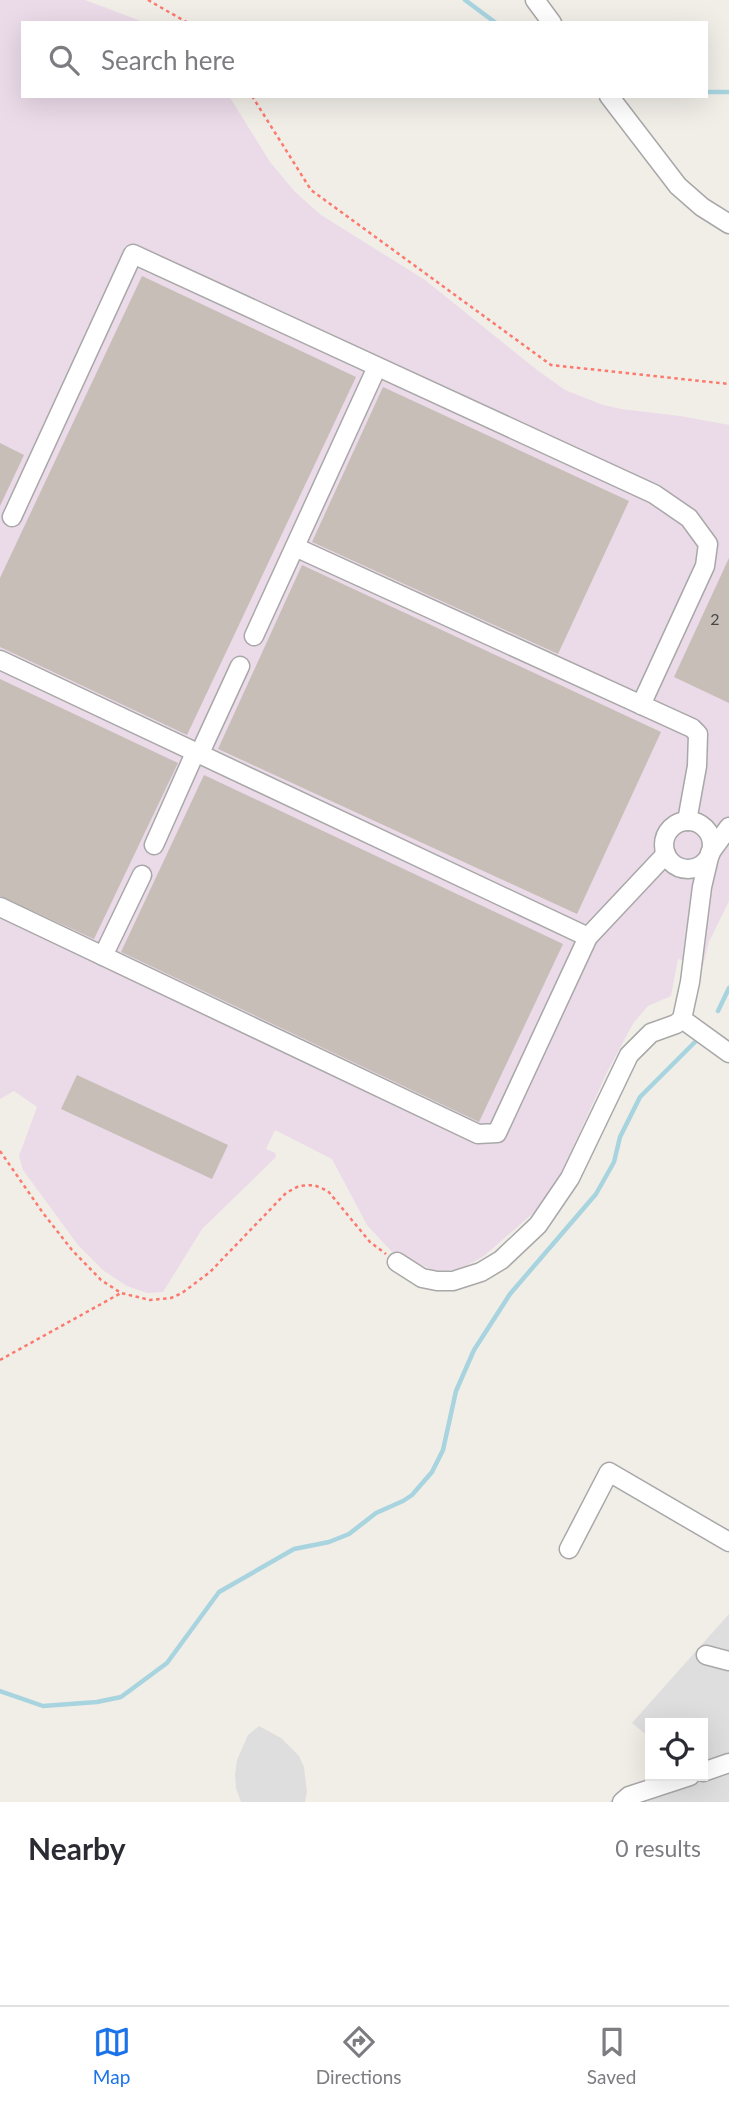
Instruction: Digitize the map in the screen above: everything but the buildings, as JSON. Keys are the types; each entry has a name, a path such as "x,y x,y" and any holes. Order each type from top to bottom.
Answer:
{"street":[{"path":"535,0 551,21"},
{"path":"611,98 678,186 702,207 729,224"},
{"path":"12,517 133,254 654,494 689,518 709,544 705,566 641,705"},
{"path":"254,636 377,367"},
{"path":"295,547 692,727 698,734 697,766 687,821"},
{"path":"0,660 588,937"},
{"path":"154,845 240,666"},
{"path":"397,1262 422,1278 437,1282 453,1281 481,1272 501,1260 538,1225 570,1178 629,1055 651,1032 676,1024 682,1019 690,982 702,887 710,853 712,846 707,831 702,826 687,821 672,827 667,834 664,841 666,854 672,863 686,869 701,865 710,853 729,827"},
{"path":"0,907 478,1134 498,1133 588,937 666,854"},
{"path":"103,956 142,875"},
{"path":"682,1019 729,1053"},
{"path":"569,1549 609,1472 729,1542"},
{"path":"706,1654 729,1661"},
{"path":"708,1770 729,1763"},
{"path":"622,1802 629,1796 675,1781"}],"path":[{"path":"148,0 185,21"},
{"path":"254,98 311,190 551,365 729,384"},
{"path":"0,1151 72,1251 101,1280 121,1293 150,1300 171,1298 182,1293 210,1272 286,1193 299,1186 314,1185 328,1191 370,1242 397,1262"},
{"path":"0,1360 121,1293"}],"shaded area":[{"path":"0,0 85,0 141,21 21,21 21,98 230,98 270,162 295,192 321,215 425,280 565,390 621,409 729,425 729,901 709,942 703,966 678,959 671,996 648,1006 634,1022 607,1072 557,1183 539,1208 484,1256 461,1269 435,1271 392,1252 367,1225 332,1159 275,1130 266,1149 275,1153 276,1157 202,1229 163,1292 147,1293 127,1286 104,1271 78,1245 23,1170 19,1156 37,1107 14,1091 0,1099"},
{"path":"729,1614 729,1802 609,1802 621,1791 646,1781 708,1781 708,1718 645,1718 645,1734 632,1723"},
{"path":"259,1726 281,1738 299,1756 304,1767 307,1792 305,1802 241,1802 236,1788 237,1760 248,1735"}],"waterway":[{"path":"465,0 493,21"},
{"path":"708,92 729,92"},
{"path":"718,1011 729,988"},
{"path":"0,1691 43,1706 97,1702 121,1697 167,1663 219,1592 294,1549 329,1542 349,1534 376,1513 412,1495 432,1472 443,1450 456,1391 474,1350 510,1294 596,1194 614,1162 620,1137 640,1097 695,1042"}]}
